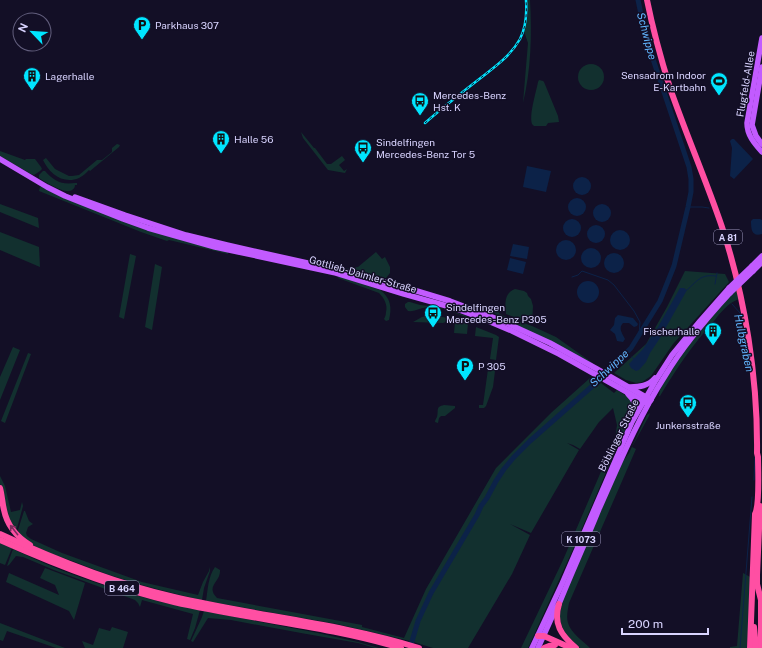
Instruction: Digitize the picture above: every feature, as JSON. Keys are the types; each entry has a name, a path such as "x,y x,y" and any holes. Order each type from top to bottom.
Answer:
{"highway":[{"name":"A 81","path":"647,0 655,37 669,84 714,202 726,239 746,325 756,416 758,457 757,584 761,602 761,648"},
{"name":"A 81","path":"651,0 664,56 676,93 720,212 744,298 752,343 757,386 760,431 758,484"},
{"path":"0,488 5,514 13,530 24,541 39,549 44,554"},
{"name":"A 81","path":"752,648 752,576 755,514 758,494"},
{"name":"B 464","path":"0,534 44,554 105,577 164,594 219,606 339,628 401,646"},
{"name":"B 464","path":"0,540 77,572 140,593 205,608 401,646 419,648"},
{"path":"559,604 557,614 558,626 565,638 576,648"},
{"path":"340,633 386,648"},
{"path":"542,637 562,648"},
{"path":"542,637 571,648"},
{"path":"544,648 556,645"}],"main road":[{"name":"Flugfeld-Allee","path":"762,43 752,125 756,136 762,144"},
{"name":"Flugfeld-Allee","path":"762,67 758,74 748,115 747,127 750,138 762,152"},
{"name":"Gottlieb-Daimler-Straße","path":"0,159 47,187 123,219 169,234 231,251 336,273 454,308 512,330 629,387 647,401"},
{"name":"Böblinger Straße","path":"538,648 632,423 689,340 762,256"},
{"name":"Böblinger Straße","path":"752,268 762,262"},
{"name":"Böblinger Straße","path":"532,648 542,637 559,604 647,401 663,368 683,340 712,307 730,291"},
{"path":"629,387 637,387 648,384 663,368"},
{"name":"Gottlieb-Daimler-Straße","path":"610,379 623,390 647,401"},
{"path":"623,390 631,397 635,404 635,412 632,423"}],"green space":[{"path":"527,0 530,0 531,39 528,78 523,103 528,43 524,31 528,16"},
{"path":"591,64 600,68 604,77 600,86 591,90 582,86 578,77 582,68"},
{"path":"539,80 544,82 559,122 548,123 546,126 534,126 531,120 533,103"},
{"path":"301,132 327,164 331,164 342,156 345,160 339,165 344,171 347,169 345,173 328,170 303,138"},
{"path":"117,144 120,145 119,147 90,171 89,170 73,180 62,179 57,176 49,169 43,160 46,158 55,169 69,176 79,175 97,160 102,160 112,152 112,148"},
{"path":"0,151 25,160 35,159 42,169 34,175 31,174 0,156"},
{"path":"43,171 58,182 77,183 77,185 69,191 65,191 50,185 39,178 39,175"},
{"path":"42,186 228,252 228,254 169,240 167,241 141,232 39,191 40,187"},
{"path":"0,204 38,218 39,228 0,212"},
{"path":"0,232 39,247 40,267 0,250"},
{"path":"376,252 382,259 385,257 390,267 390,273 386,278 380,279 345,269 358,267"},
{"path":"130,254 136,256 124,319 119,317"},
{"path":"155,264 162,267 152,330 145,327"},
{"path":"685,271 725,274 729,282 673,344 651,376 642,382 636,383 626,380 614,373 646,344"},
{"path":"339,276 380,290 384,293 390,304 389,320 386,321 384,319 386,315 386,304 379,293 338,278"},
{"path":"737,288 739,299 725,308 699,339 659,396 660,390 668,374 701,329"},
{"path":"515,289 524,291 531,299 533,306 532,324 506,314 507,296"},
{"path":"410,302 447,310 426,307 408,311 405,304"},
{"path":"496,309 504,316 532,326 556,337 594,364 503,320 491,310"},
{"path":"449,311 467,316 466,317"},
{"path":"430,315 447,318 447,320 443,323 413,322 422,317"},
{"path":"453,319 468,324 467,334 454,333 455,322"},
{"path":"476,327 499,337 496,360 490,359 493,338 475,336"},
{"path":"13,347 20,350 0,400 0,377"},
{"path":"28,353 31,354 5,423 1,421"},
{"path":"489,362 496,363 493,387 486,406 484,408 479,408 479,405 483,405"},
{"path":"590,378 597,386 601,383 614,393 617,390 628,397 633,403 633,413 528,648 521,648 563,560 615,439 617,425 613,408 599,422 580,449 567,443 579,450 531,533 510,524 530,535 512,574 468,648 433,648 410,641 337,624 206,601 210,579 215,567 220,570 220,574 213,587 214,594 217,598 362,625 362,627 404,638 426,589 496,468 552,412"},
{"path":"444,405 455,406 455,408 445,416 441,416 438,423 435,422 438,408"},
{"path":"650,413 632,447 636,449 569,603 567,613 568,623 574,633 590,648 580,648 569,637 561,624 560,612 563,599 621,464 629,453 647,415"},
{"path":"0,476 5,486 11,512 20,510 22,502 23,506 16,532 10,523 0,484"},
{"path":"24,511 29,521 33,524 28,527 26,533 31,539 62,553 142,582 198,595 210,567 202,600 153,588 106,574 34,546 17,533"},
{"path":"0,543 12,548 5,565 0,563"},
{"path":"13,549 61,570 112,588 152,600 200,610 190,640 187,639 193,614 142,600 140,607 135,600 23,557 16,556 7,566"},
{"path":"45,568 85,583 74,620 69,611 6,582 9,573 59,595 55,585 40,578"},
{"path":"743,573 752,578 747,648 730,648 737,646"},
{"path":"204,611 318,633 379,648 231,620 208,618 193,642 191,641"},
{"path":"0,623 65,648 56,648 7,631 3,641 0,640"},
{"path":"112,627 128,632 123,648 85,648 82,641 93,645 99,628 110,631"}],"water":[{"path":"734,139 753,159 734,179 730,176 732,148 730,141"},
{"path":"527,166 551,171 546,192 523,187"},
{"path":"582,177 586,178 590,182 590,190 586,194 582,195 578,194 574,190 573,186 574,182 578,178"},
{"path":"577,198 581,199 585,203 585,211 581,215 577,216 573,215 569,211 568,207 569,203 573,199"},
{"path":"602,204 606,205 610,209 610,217 606,221 602,222 598,221 594,217 593,213 594,209 598,205"},
{"path":"572,219 576,220 580,224 580,232 576,236 572,237 568,236 564,232 563,228 564,224 568,220"},
{"path":"753,219 762,220 762,234 754,234 751,227 751,221"},
{"path":"596,225 600,226 604,230 604,238 600,242 596,243 592,242 588,238 587,234 588,230 592,226"},
{"path":"620,230 627,233 630,240 627,247 620,250 613,247 610,240 613,233"},
{"path":"566,240 573,243 576,250 573,257 566,260 559,257 556,250 559,243"},
{"path":"513,244 529,247 527,259 510,256"},
{"path":"591,248 598,251 601,258 598,265 591,268 584,265 581,258 584,251"},
{"path":"614,253 621,256 624,263 621,270 614,273 607,270 604,263 607,256"},
{"path":"510,258 526,262 523,274 507,270"},
{"path":"584,281 592,281 599,288 599,296 592,303 584,303 577,296 577,288"},
{"path":"680,288 687,290 646,362 639,370 636,371 631,368 629,364 643,349 658,327"},
{"path":"618,315 633,318 638,324 634,327 629,323 623,323 621,329 625,339 623,342 617,341 615,334 610,330 614,325 615,318"}],"waterway":[{"name":"Schwippe","path":"410,648 418,621 431,593 504,469 530,441 597,382 631,348 660,301 674,266 691,192 691,179 689,167 646,38 638,0"},
{"path":"688,207 709,208"},
{"path":"572,277 578,275 582,271 608,280 614,285 634,311 640,322 639,335"},
{"name":"Hulbgraben","path":"715,284 717,273"},
{"path":"687,290 703,277 716,276"},
{"name":"Hulbgraben","path":"732,304 740,313 747,350"},
{"name":"Hulbgraben","path":"754,480 755,457"},
{"name":"Hulbgraben","path":"740,648 752,497"}],"railway":[{"path":"425,123 506,57 516,45 524,30 526,0"}],"place":[{"name":"Parkhaus 307","path":"142,40"},
{"name":"Lagerhalle","path":"32,91"},
{"name":"Sensadrom Indoor E-Kartbahn","path":"719,96"},
{"name":"Mercedes-Benz Hst. K","path":"420,116"},
{"name":"Halle 56","path":"221,154"},
{"name":"Sindelfingen Mercedes-Benz Tor 5","path":"363,163"},
{"name":"Sindelfingen Mercedes-Benz P305","path":"433,328"},
{"name":"Fischerhalle","path":"713,346"},
{"name":"P 305","path":"465,381"},
{"name":"Junkersstraße","path":"688,418"}]}
